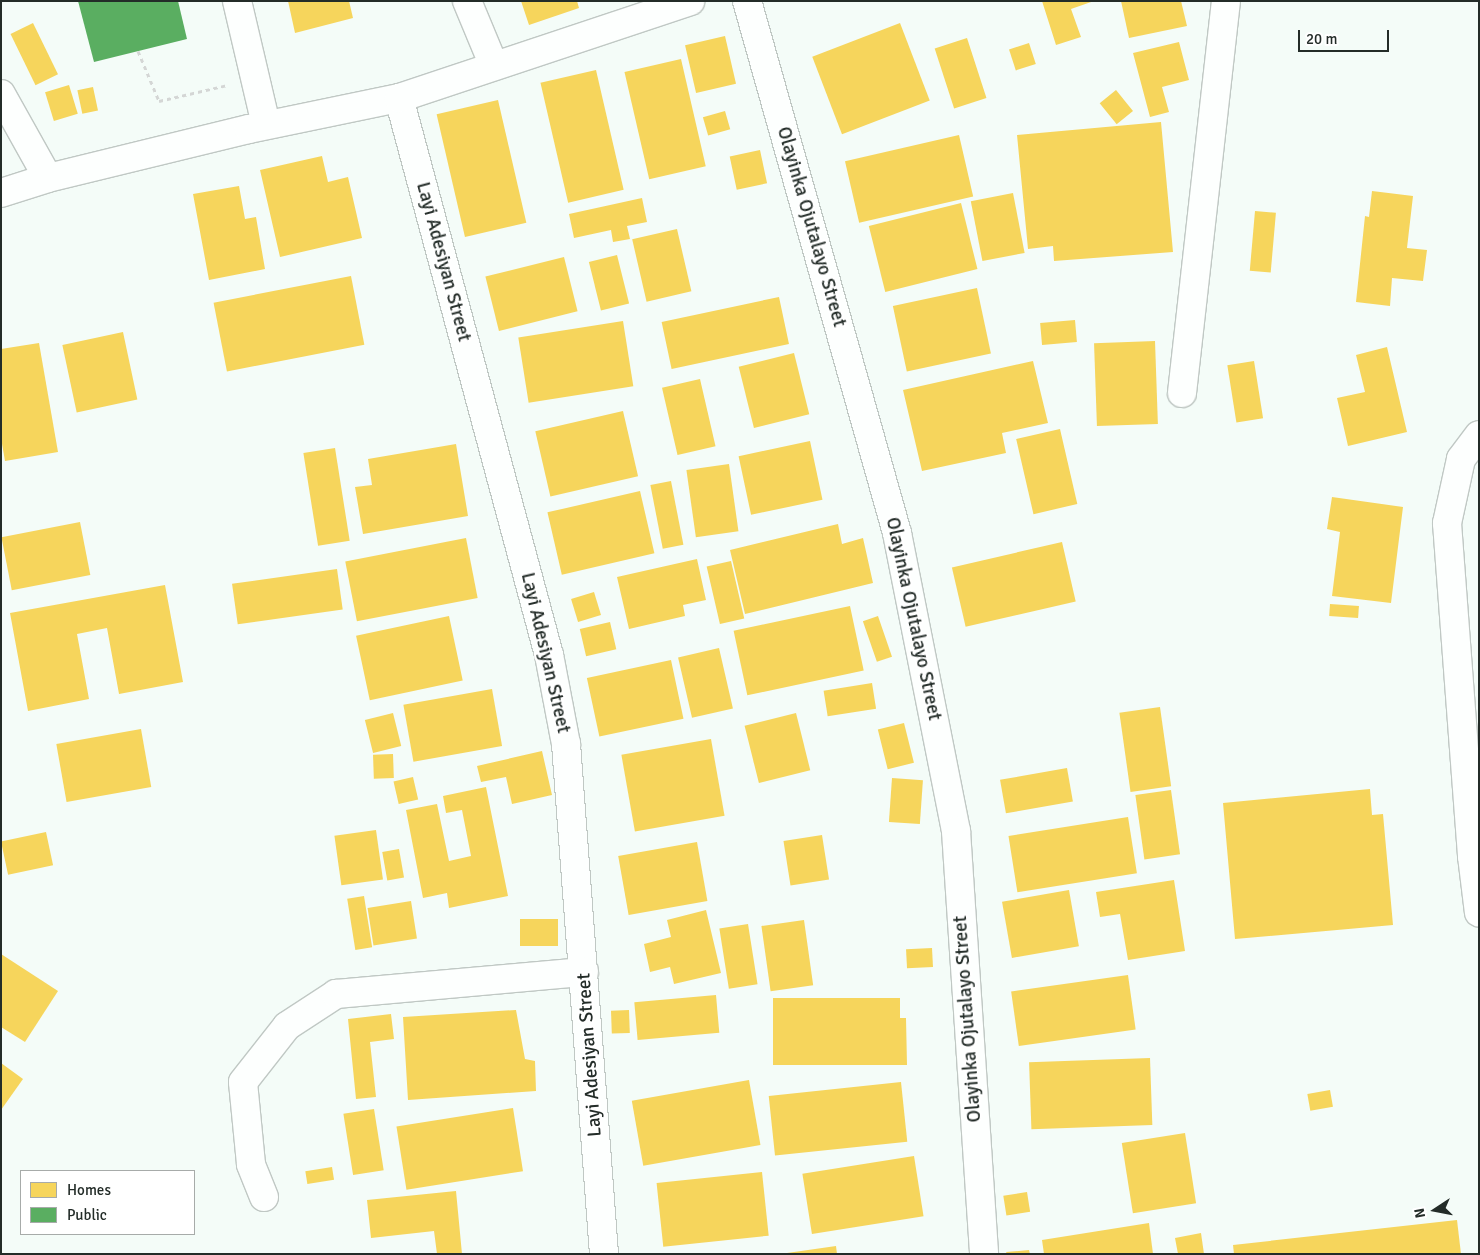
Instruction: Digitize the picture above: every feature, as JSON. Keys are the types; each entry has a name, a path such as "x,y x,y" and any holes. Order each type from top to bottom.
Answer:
{"street":[{"path":"236,1 266,125"},
{"path":"467,1 494,66"},
{"path":"1,193 48,178 266,125 399,98 690,1"},
{"name":"Olayinka Ojutalayo Street","path":"747,1 897,533 956,832 984,1254"},
{"path":"1182,393 1226,1"},
{"path":"1,94 48,178"},
{"name":"Layi Adesiyan Street","path":"399,98 549,655 566,744 604,1254"},
{"path":"1479,435 1461,459 1447,523 1476,856 1479,913"},
{"path":"264,1197 251,1164 244,1082 287,1026 336,994 584,972"}],"path":[{"path":"138,51 159,101 238,83"}],"building: Homes":[{"path":"288,1 349,1 353,18 295,33"},
{"path":"521,1 577,1 579,8 529,25"},
{"path":"1042,1 1094,1 1071,9 1081,37 1056,45"},
{"path":"1121,1 1181,1 1187,26 1129,38"},
{"path":"33,23 58,74 36,85 11,34"},
{"path":"900,23 930,100 842,134 812,57"},
{"path":"725,36 736,84 696,93 685,45"},
{"path":"967,38 986,98 954,108 935,49"},
{"path":"1179,42 1189,80 1162,87 1169,112 1150,117 1133,53"},
{"path":"1029,43 1036,64 1016,70 1009,49"},
{"path":"681,59 706,166 649,179 624,72"},
{"path":"596,70 624,190 568,203 540,83"},
{"path":"69,85 78,114 54,121 45,92"},
{"path":"93,87 98,110 82,114 77,90"},
{"path":"1116,90 1133,111 1117,124 1100,103"},
{"path":"498,100 526,223 465,237 437,114"},
{"path":"725,111 730,129 708,136 703,117"},
{"path":"1161,122 1173,252 1054,261 1053,246 1028,249 1017,135"},
{"path":"959,135 973,196 859,223 845,161"},
{"path":"760,150 767,183 737,190 730,156"},
{"path":"322,156 328,182 348,177 362,238 280,257 260,170"},
{"path":"239,186 245,219 256,217 265,269 209,280 193,194"},
{"path":"1372,191 1413,196 1407,248 1427,250 1423,281 1392,278 1390,306 1356,302 1365,216 1369,217"},
{"path":"1013,193 1025,253 982,261 971,201"},
{"path":"642,198 647,222 627,226 630,239 613,242 611,230 574,238 569,214"},
{"path":"961,203 977,269 885,292 869,226"},
{"path":"1255,211 1276,213 1271,273 1250,271"},
{"path":"677,229 691,291 647,302 632,239"},
{"path":"617,255 629,304 601,311 589,262"},
{"path":"564,257 578,311 499,331 485,277"},
{"path":"351,276 364,345 227,371 214,303"},
{"path":"977,288 991,354 907,371 893,306"},
{"path":"779,297 789,344 672,369 662,322"},
{"path":"1075,320 1077,342 1042,345 1040,323"},
{"path":"623,321 633,386 529,403 518,338"},
{"path":"123,332 137,399 77,412 62,345"},
{"path":"1155,341 1158,424 1097,426 1094,343"},
{"path":"39,343 58,452 5,461 1,438 1,349"},
{"path":"1387,347 1407,432 1348,446 1337,398 1365,392 1356,355"},
{"path":"794,353 809,414 754,428 739,367"},
{"path":"1033,361 1048,423 1002,433 1006,453 922,471 903,390"},
{"path":"1254,361 1263,418 1236,423 1227,365"},
{"path":"700,379 716,446 678,455 662,388"},
{"path":"623,411 638,476 550,497 535,431"},
{"path":"1060,429 1077,504 1033,514 1016,439"},
{"path":"810,441 822,500 751,515 739,456"},
{"path":"456,444 468,516 363,534 355,487 372,485 368,459"},
{"path":"335,448 350,541 318,546 303,453"},
{"path":"729,464 738,531 696,537 686,470"},
{"path":"671,481 683,545 663,549 650,485"},
{"path":"640,491 654,553 562,575 547,512"},
{"path":"1332,497 1403,507 1391,603 1332,596 1340,532 1327,529"},
{"path":"80,522 90,575 12,590 1,537"},
{"path":"838,524 842,544 863,538 873,583 745,614 730,550"},
{"path":"466,538 478,598 357,621 345,561"},
{"path":"1062,542 1076,601 966,627 952,567"},
{"path":"697,559 706,600 683,605 685,616 629,629 617,577"},
{"path":"731,561 744,618 720,624 707,567"},
{"path":"337,569 343,610 238,624 232,584"},
{"path":"165,585 183,682 119,694 107,628 77,634 89,699 28,711 10,613"},
{"path":"594,592 601,615 578,622 571,599"},
{"path":"1330,604 1359,606 1358,618 1329,616"},
{"path":"850,606 864,671 747,695 734,631"},
{"path":"449,616 463,681 370,700 356,636"},
{"path":"878,616 892,657 877,662 863,621"},
{"path":"610,622 616,649 586,656 580,629"},
{"path":"719,648 733,708 692,718 678,657"},
{"path":"671,660 683,719 599,737 587,678"},
{"path":"872,683 876,709 828,716 824,691"},
{"path":"492,689 502,746 413,762 403,705"},
{"path":"1160,707 1171,786 1131,792 1119,713"},
{"path":"393,713 401,746 373,753 365,720"},
{"path":"796,713 810,770 759,783 745,726"},
{"path":"904,723 914,763 888,769 878,730"},
{"path":"141,729 151,787 67,802 56,744"},
{"path":"711,739 725,816 635,832 621,755"},
{"path":"542,751 552,795 512,804 506,777 481,782 477,766"},
{"path":"393,754 394,778 374,779 373,755"},
{"path":"1067,768 1073,801 1006,813 1000,780"},
{"path":"413,777 418,799 399,804 394,781"},
{"path":"892,778 923,780 920,824 889,822"},
{"path":"486,787 508,896 449,908 447,893 423,898 406,810 437,804 449,861 471,856 462,810 446,813 443,796"},
{"path":"1370,789 1372,815 1383,814 1393,925 1235,939 1223,803"},
{"path":"1171,790 1180,854 1144,859 1135,795"},
{"path":"1128,817 1137,873 1017,892 1008,836"},
{"path":"376,830 383,880 341,885 334,836"},
{"path":"46,832 53,865 8,875 1,842"},
{"path":"822,835 829,879 791,886 783,841"},
{"path":"697,842 707,901 629,915 618,856"},
{"path":"399,849 404,878 387,881 382,852"},
{"path":"1174,880 1185,951 1128,960 1120,914 1100,917 1096,892"},
{"path":"1069,890 1079,946 1012,958 1002,902"},
{"path":"364,896 372,947 355,950 347,899"},
{"path":"411,901 417,939 373,945 368,908"},
{"path":"706,910 721,973 674,984 670,967 650,972 644,944 671,937 667,920"},
{"path":"520,919 558,919 558,946 520,946"},
{"path":"804,920 813,985 771,991 761,926"},
{"path":"748,924 758,984 729,989 719,929"},
{"path":"932,948 933,967 907,968 906,949"},
{"path":"1,954 58,991 25,1042 1,1027"},
{"path":"1128,975 1136,1029 1019,1046 1011,991"},
{"path":"716,995 719,1033 638,1040 634,1002"},
{"path":"773,998 900,998 900,1018 906,1018 907,1065 773,1065"},
{"path":"516,1010 525,1059 535,1061 536,1091 408,1100 403,1017"},
{"path":"629,1010 630,1033 612,1034 611,1011"},
{"path":"391,1014 394,1039 370,1042 376,1097 356,1099 348,1019"},
{"path":"1150,1058 1152,1125 1031,1129 1029,1062"},
{"path":"1,1063 23,1079 1,1110"},
{"path":"749,1080 760,1145 643,1166 632,1101"},
{"path":"901,1082 907,1142 775,1156 769,1096"},
{"path":"1330,1090 1333,1107 1310,1111 1307,1094"},
{"path":"513,1108 523,1171 406,1190 396,1126"},
{"path":"374,1109 384,1170 353,1175 343,1114"},
{"path":"1185,1133 1196,1203 1133,1213 1122,1143"},
{"path":"914,1156 924,1216 812,1234 802,1174"},
{"path":"332,1167 334,1180 307,1184 305,1171"},
{"path":"762,1172 769,1236 663,1247 657,1183"},
{"path":"456,1191 462,1254 437,1254 434,1231 371,1238 367,1200"},
{"path":"1027,1192 1030,1212 1006,1216 1003,1196"},
{"path":"1457,1220 1461,1254 1234,1254 1233,1245"},
{"path":"1149,1223 1153,1254 1044,1254 1042,1240"},
{"path":"1201,1233 1204,1254 1178,1254 1175,1238"},
{"path":"836,1246 837,1254 787,1254 787,1253"},
{"path":"1029,1250 1030,1254 1007,1254 1006,1252"}],"building: Public":[{"path":"78,1 178,1 187,39 94,62"}]}
